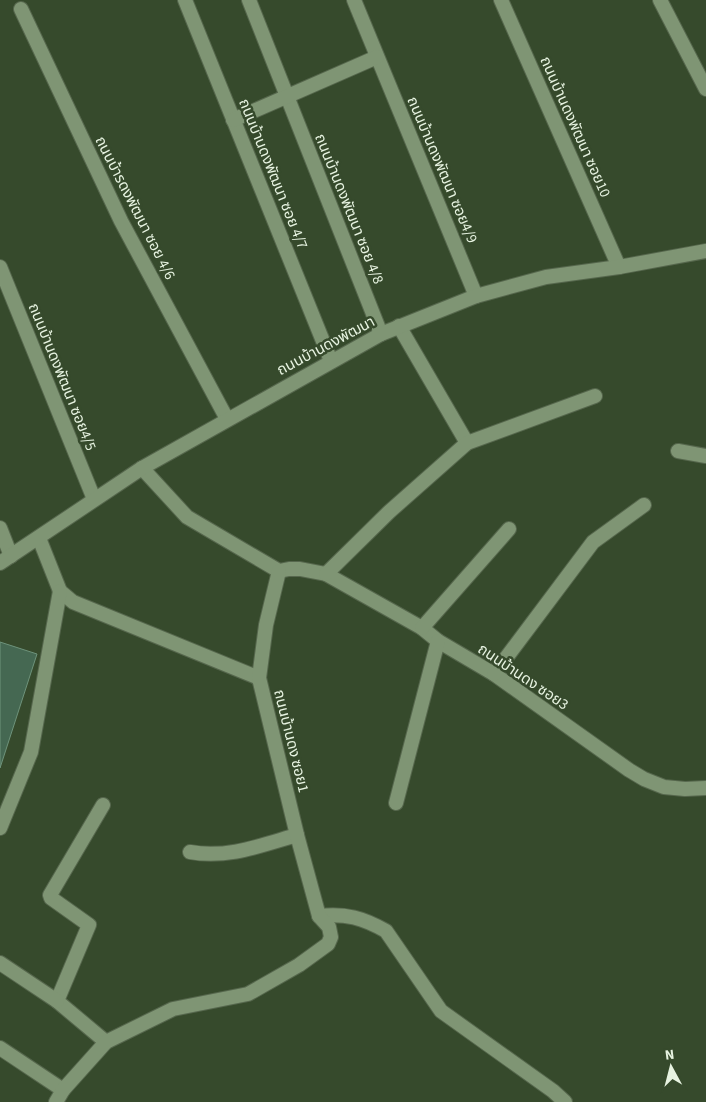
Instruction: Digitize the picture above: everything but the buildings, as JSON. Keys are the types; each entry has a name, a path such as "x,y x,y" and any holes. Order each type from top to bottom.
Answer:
{"street":[{"name":"ถนนบ้านดงพัฒนา ซอย 4/7","path":"185,0 331,361"},
{"name":"ถนนบ้านดงพัฒนา ซอย 4/8","path":"249,0 381,334"},
{"name":"ถนนบ้านดงพัฒนา ซอย4/9","path":"354,0 476,296"},
{"name":"ถนนบ้านดงพัฒนา ซอย10","path":"501,0 619,267"},
{"path":"660,0 706,89"},
{"name":"ถนนบ้ารดงพัฒนา ซอย 4/6","path":"21,9 121,221 227,419"},
{"path":"233,120 377,57"},
{"name":"ถนนบ้านดงพัฒนา","path":"6,559 142,468 331,361 399,326 476,296 546,277 619,267 706,251"},
{"name":"ถนนบ้านดงพัฒนา ซอย4/5","path":"0,267 94,499"},
{"path":"399,326 467,443"},
{"path":"326,574 390,512 467,443 596,396"},
{"path":"678,451 706,456"},
{"path":"142,468 187,517 279,571"},
{"path":"494,674 593,542 644,505"},
{"path":"0,528 6,559"},
{"path":"422,628 509,529"},
{"path":"39,538 60,591 73,602 259,678"},
{"name":"ถนนบ้านดง ซอย3","path":"279,571 300,569 326,574 422,628 438,641 494,674 628,770 664,787 706,788"},
{"name":"ถนนบ้านดง ซอย1","path":"60,1096 106,1042 173,1009 248,994 298,965 328,944 332,937 329,927 319,916 297,835 259,678 266,624 279,571"},
{"path":"0,828 31,752 60,591"},
{"path":"396,803 438,641"},
{"path":"57,1001 89,924 51,898 50,895 103,805"},
{"path":"190,852 209,855 228,853 297,835"},
{"path":"319,916 347,915 373,924 386,931 441,1011 553,1091 565,1102"},
{"path":"0,964 57,1001 106,1042"},
{"path":"0,1048 60,1096"}]}
